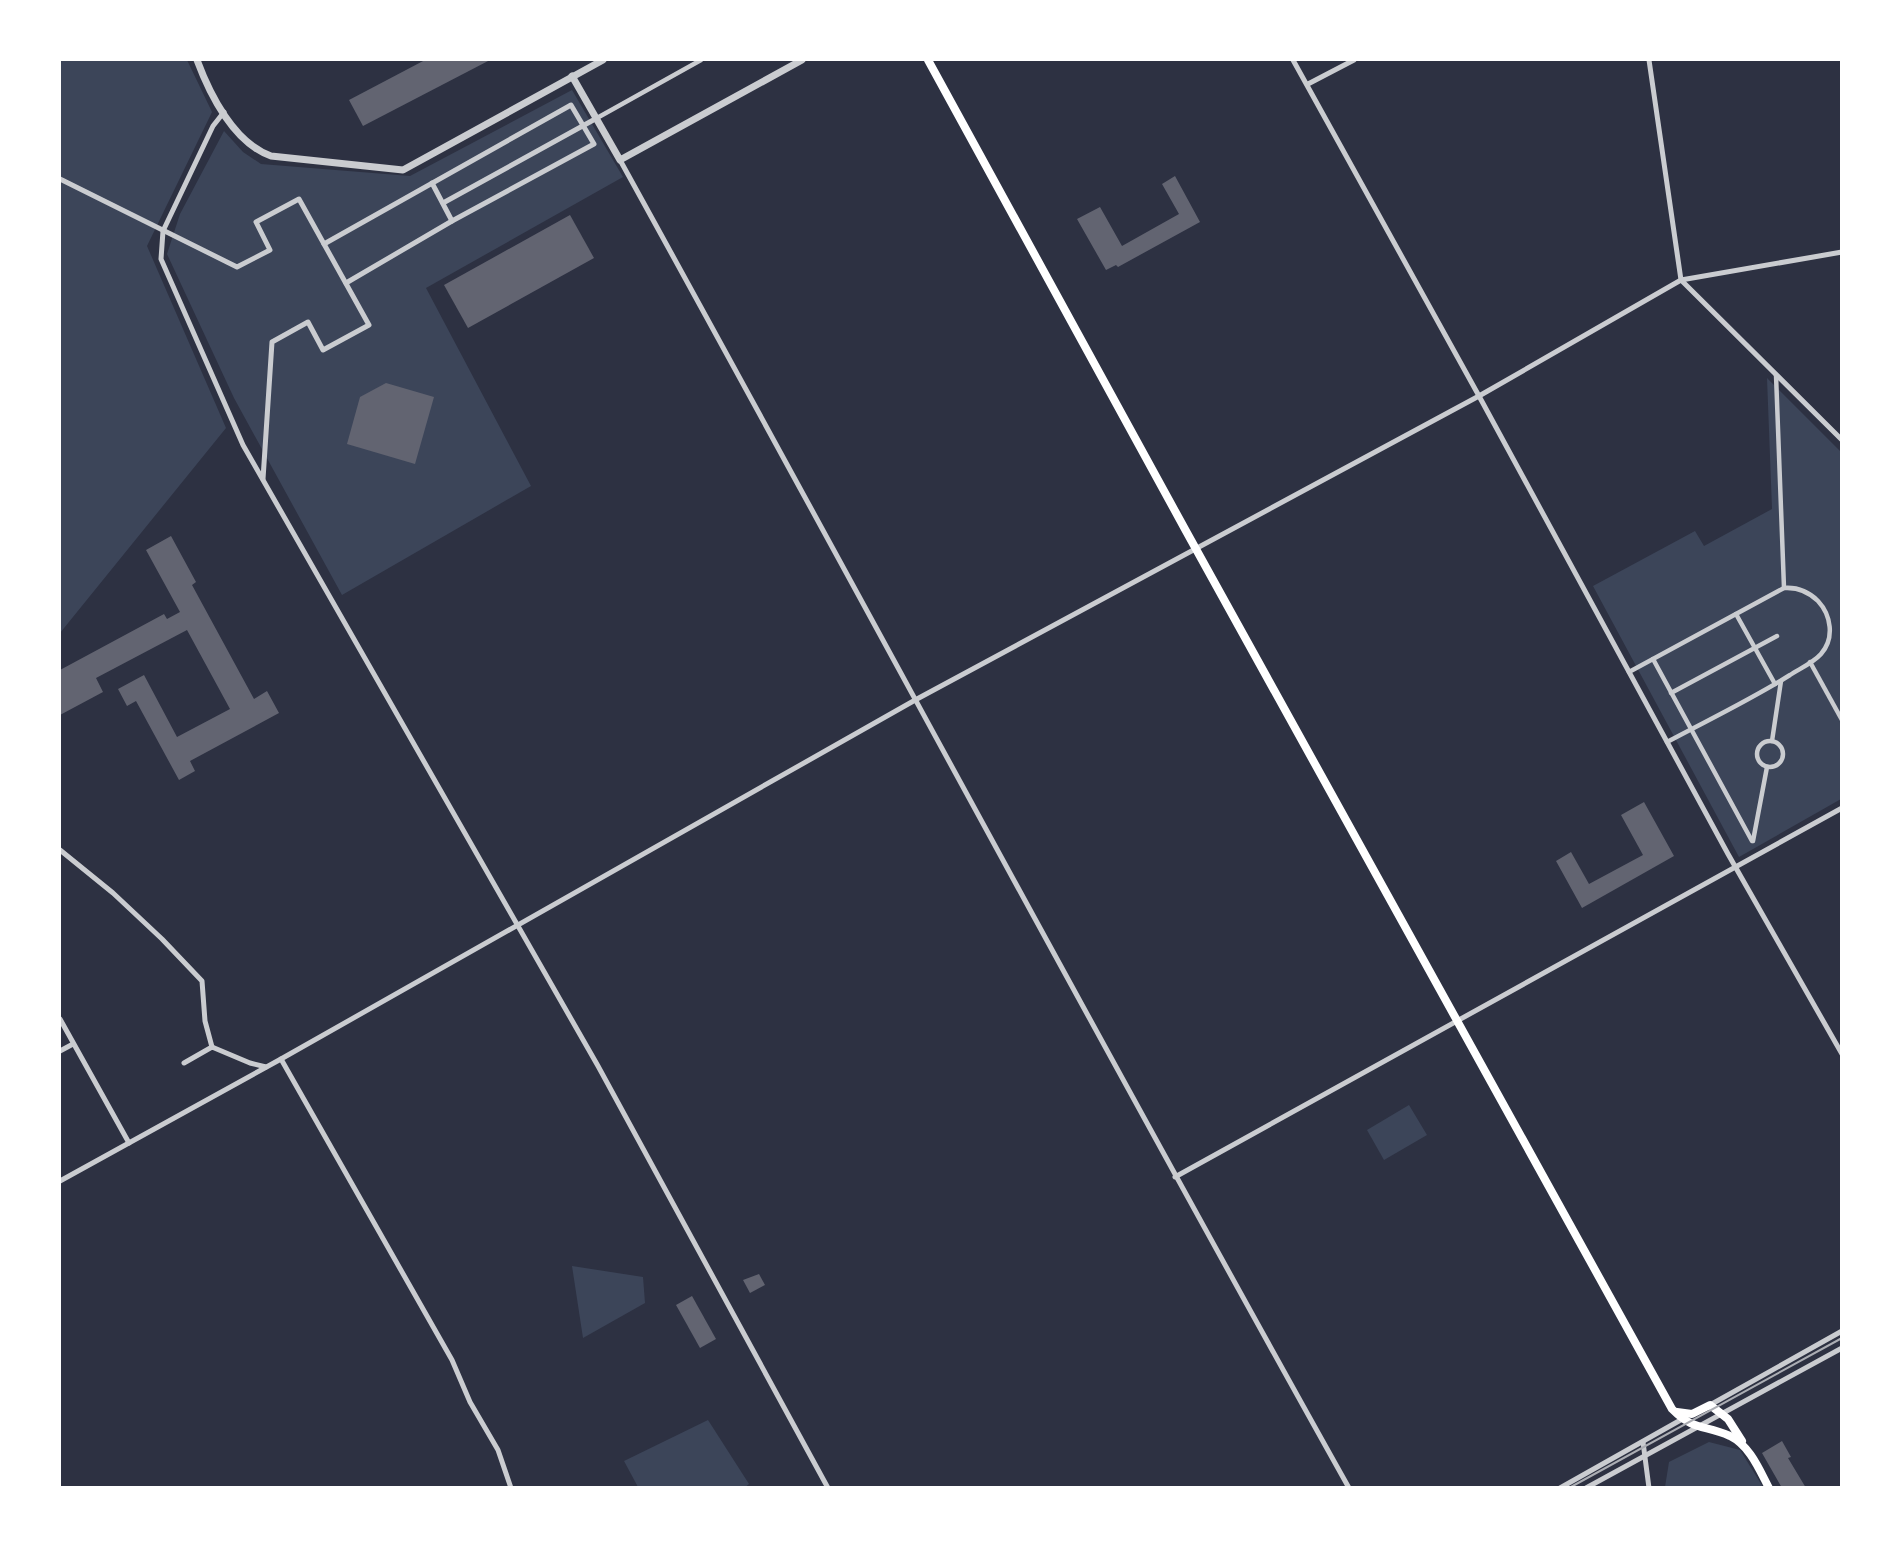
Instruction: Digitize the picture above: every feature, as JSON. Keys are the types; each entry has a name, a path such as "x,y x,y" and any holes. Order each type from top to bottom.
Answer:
{"main road":[{"path":"928,60 1195,549 1672,1409 1682,1420 1729,1436 1747,1450"},
{"path":"1672,1409 1683,1415 1692,1414 1710,1405 1721,1413 1733,1426 1769,1488"}],"street":[{"path":"197,60 224,112 251,145 261,152 271,156 403,170 413,167 603,60"},
{"path":"443,203 701,60"},
{"path":"620,160 802,60"},
{"path":"1293,60 1736,867 1842,1054"},
{"path":"1308,84 1354,60"},
{"path":"1649,60 1681,280 1842,440"},
{"path":"572,76 917,699 1175,1177 1349,1488"},
{"path":"324,244 572,105 594,144 346,283"},
{"path":"224,112 213,126 163,231 162,259 243,445 517,923 828,1488"},
{"path":"60,179 237,267 270,250 256,222 299,199 369,325 323,350 308,322 272,342 263,479"},
{"path":"432,183 453,221"},
{"path":"60,1181 917,699 1479,396 1681,280 1842,252"},
{"path":"1776,375 1784,588"},
{"path":"1629,672 1784,588 1804,590 1814,597 1827,614 1829,636 1821,654 1781,681 1667,742"},
{"path":"1736,614 1775,684"},
{"path":"1671,693 1777,636"},
{"path":"1653,659 1752,841 1768,766"},
{"path":"1810,662 1842,720"},
{"path":"1772,741 1781,681"},
{"path":"1772,741 1780,745 1783,756 1778,764 1768,766 1758,759 1758,749 1763,743 1772,741"},
{"path":"1175,1177 1842,808"},
{"path":"60,850 113,893 202,981 205,1021 212,1047"},
{"path":"60,1019 129,1143"},
{"path":"60,1051 73,1044"},
{"path":"184,1063 212,1047"},
{"path":"212,1047 266,1067"},
{"path":"281,1059 452,1360 470,1402 498,1450 511,1488"},
{"path":"1710,1405 1842,1332"},
{"path":"1586,1488 1842,1348"},
{"path":"1560,1488 1692,1414"},
{"path":"1643,1442 1650,1488"}],"shaded area":[{"path":"60,60 187,60 212,112 147,246 226,428 60,633"},
{"path":"572,90 623,177 426,288 531,486 342,595 234,398 167,254 180,214 224,131 243,152 261,164 410,176"},
{"path":"1767,378 1841,452 1841,799 1739,857 1593,586 1695,531 1704,546 1772,509"},
{"path":"1409,1105 1427,1135 1384,1160 1367,1130"},
{"path":"572,1266 643,1277 645,1303 583,1338"},
{"path":"708,1420 749,1484 744,1488 638,1487 624,1461"},
{"path":"1709,1442 1740,1450 1763,1487 1665,1487 1669,1462"}],"building":[{"path":"425,60 490,60 363,126 349,100"},
{"path":"1175,176 1200,222 1118,267 1116,265 1106,270 1077,219 1100,207 1122,246 1179,214 1162,184"},
{"path":"570,215 594,258 468,328 444,285"},
{"path":"386,383 434,397 415,464 347,444 360,397"},
{"path":"171,536 196,582 192,585 254,699 267,691 279,713 190,761 195,771 179,780 136,701 127,706 118,689 144,675 177,737 230,709 187,630 96,678 103,692 60,715 60,670 164,614 167,619 180,612 146,550"},
{"path":"1644,802 1674,856 1582,908 1556,861 1571,852 1589,884 1643,855 1621,815"},
{"path":"759,1274 765,1285 750,1293 743,1280"},
{"path":"692,1296 716,1339 700,1348 676,1305"},
{"path":"1782,1441 1791,1457 1788,1458 1806,1488 1782,1488 1762,1453"}],"tram line":[{"path":"1569,1488 1842,1338"}]}
